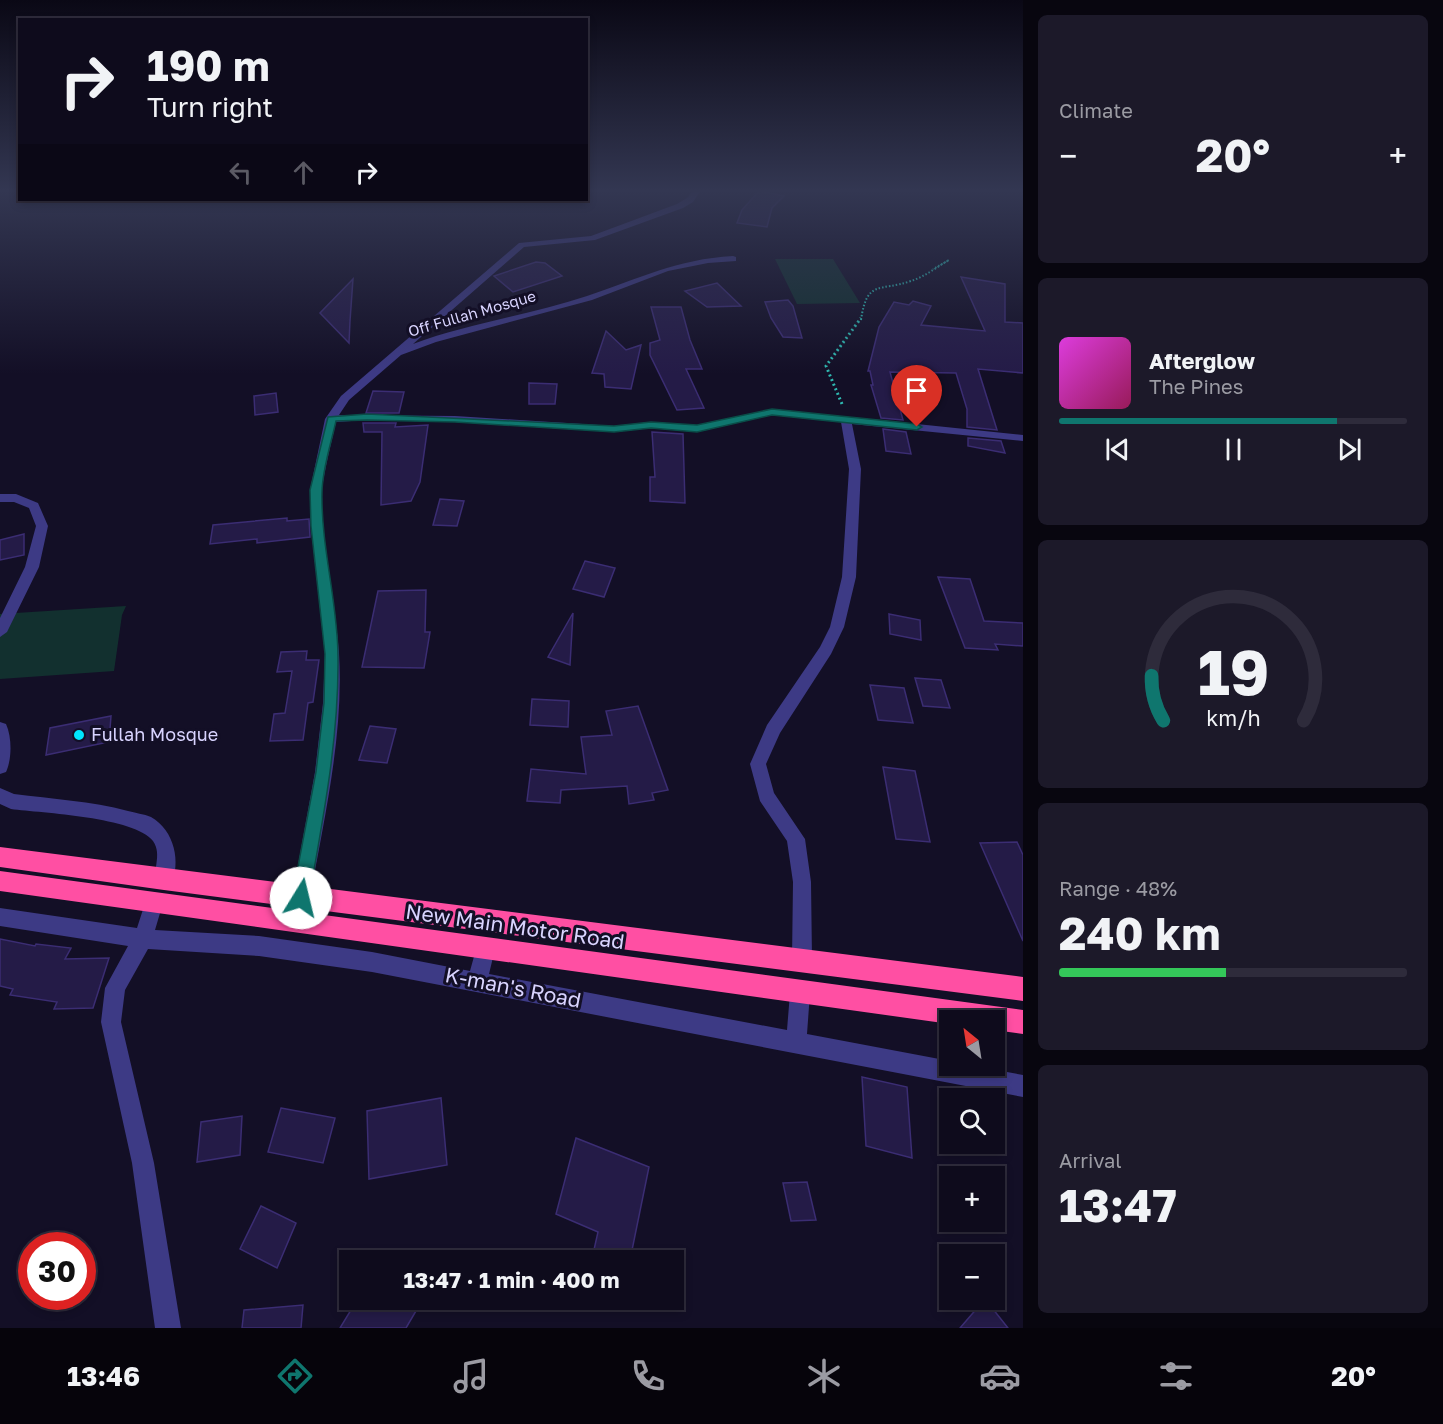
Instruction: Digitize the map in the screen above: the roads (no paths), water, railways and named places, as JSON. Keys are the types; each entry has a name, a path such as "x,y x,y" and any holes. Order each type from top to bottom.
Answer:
{"highway":[{"name":"New Main Motor Road","path":"0,857 301,898 802,959 1023,989"},
{"name":"New Main Motor Road","path":"0,881 1023,1022"}],"street":[{"name":"Off Fullah Mosque","path":"301,898 324,772 331,703 332,654 317,526 316,490 331,419 345,398 514,251"},
{"name":"Off Fullah Mosque","path":"393,355 434,340 589,298 666,269 708,260 733,259"},
{"path":"331,419 367,417 455,419 614,429 651,425 697,429 772,412 1023,438"},
{"path":"802,959 802,882 796,838 766,796 758,764 773,730 826,650 837,627 849,577 855,469 846,420"},
{"path":"0,498 16,498 34,506 42,526 32,567 0,632"},
{"path":"0,729 2,742 0,767"},
{"path":"0,795 11,801 106,813 145,823 162,838 167,858 164,880"},
{"path":"154,903 143,939 115,988 111,1022 143,1163 168,1328"},
{"name":"K-man's Road","path":"0,917 143,939 259,946 372,962 1023,1086"},
{"path":"478,981 485,949"},
{"path":"796,1044 800,993"}],"place":[{"name":"Fullah Mosque","path":"79,735"}]}
